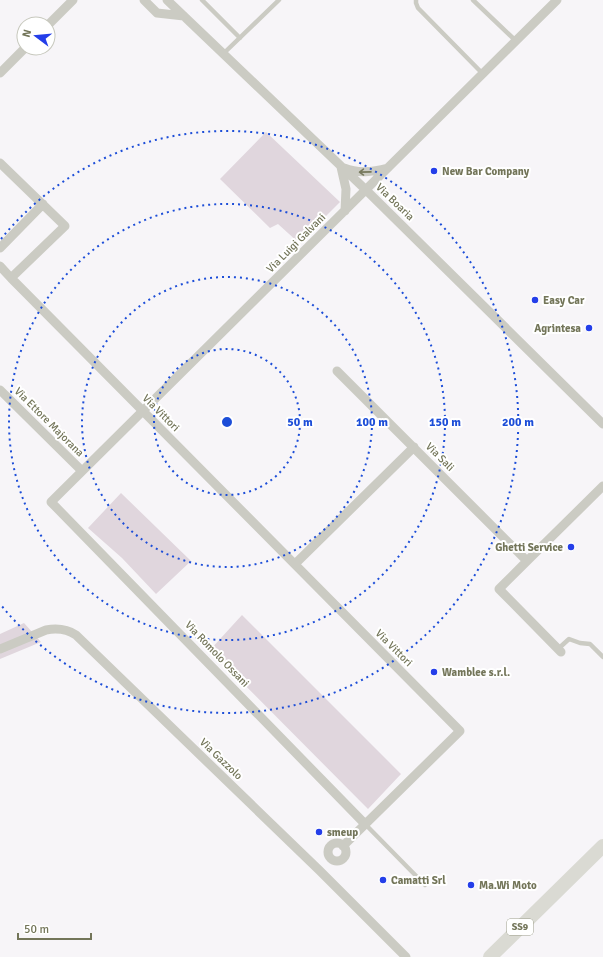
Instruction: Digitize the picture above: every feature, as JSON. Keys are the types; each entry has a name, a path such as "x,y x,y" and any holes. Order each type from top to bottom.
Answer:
{"main road":[{"name":"SS9","path":"490,957 603,846"}],"street":[{"path":"56,17 73,0"},
{"path":"144,0 157,14 184,16"},
{"name":"Via Boaria","path":"167,0 366,190 603,424"},
{"name":"Via Luigi Galvani","path":"51,502 557,0"},
{"path":"0,73 17,56"},
{"path":"0,163 65,226 11,278"},
{"path":"341,166 360,173 389,167"},
{"path":"341,166 346,189 345,211"},
{"path":"0,248 43,204"},
{"name":"Via Vittori","path":"0,266 460,731 365,824"},
{"name":"Via Sali","path":"337,371 526,561"},
{"name":"Via Ettore Majorana","path":"0,390 82,471"},
{"path":"295,564 414,447"},
{"path":"560,651 499,589 603,486"},
{"name":"Via Romolo Ossani","path":"51,502 365,824"},
{"name":"Via Gazzolo","path":"0,649 46,630 65,630 76,635 319,870 406,957"},
{"path":"343,846 365,824"},
{"path":"338,843 343,846 346,851 346,857 344,859 335,861 330,858 329,850 332,845 338,843"},
{"path":"319,870 330,858"}],"lane":[{"path":"202,0 240,38"},
{"path":"223,54 279,0"},
{"path":"416,0 418,8 483,74"},
{"path":"473,0 516,41"},
{"path":"560,651 569,639 580,643 590,644 603,657"},
{"path":"365,824 425,885"}],"shaded area":[{"path":"266,132 340,202 299,243 278,224 270,228 220,179"},
{"path":"121,493 191,561 156,594 122,558 88,528"},
{"path":"242,615 401,774 368,809 210,650"},
{"path":"24,623 41,642 0,659 0,634"}],"place":[{"name":"New Bar Company","path":"434,171"},
{"name":"Easy Car","path":"535,300"},
{"name":"Agrintesa","path":"589,328"},
{"name":"Ghetti Service","path":"571,547"},
{"name":"Wamblee s.r.l.","path":"434,672"},
{"name":"smeup","path":"319,832"},
{"name":"Camatti Srl","path":"383,880"},
{"name":"Ma.Wi Moto","path":"471,885"}]}
